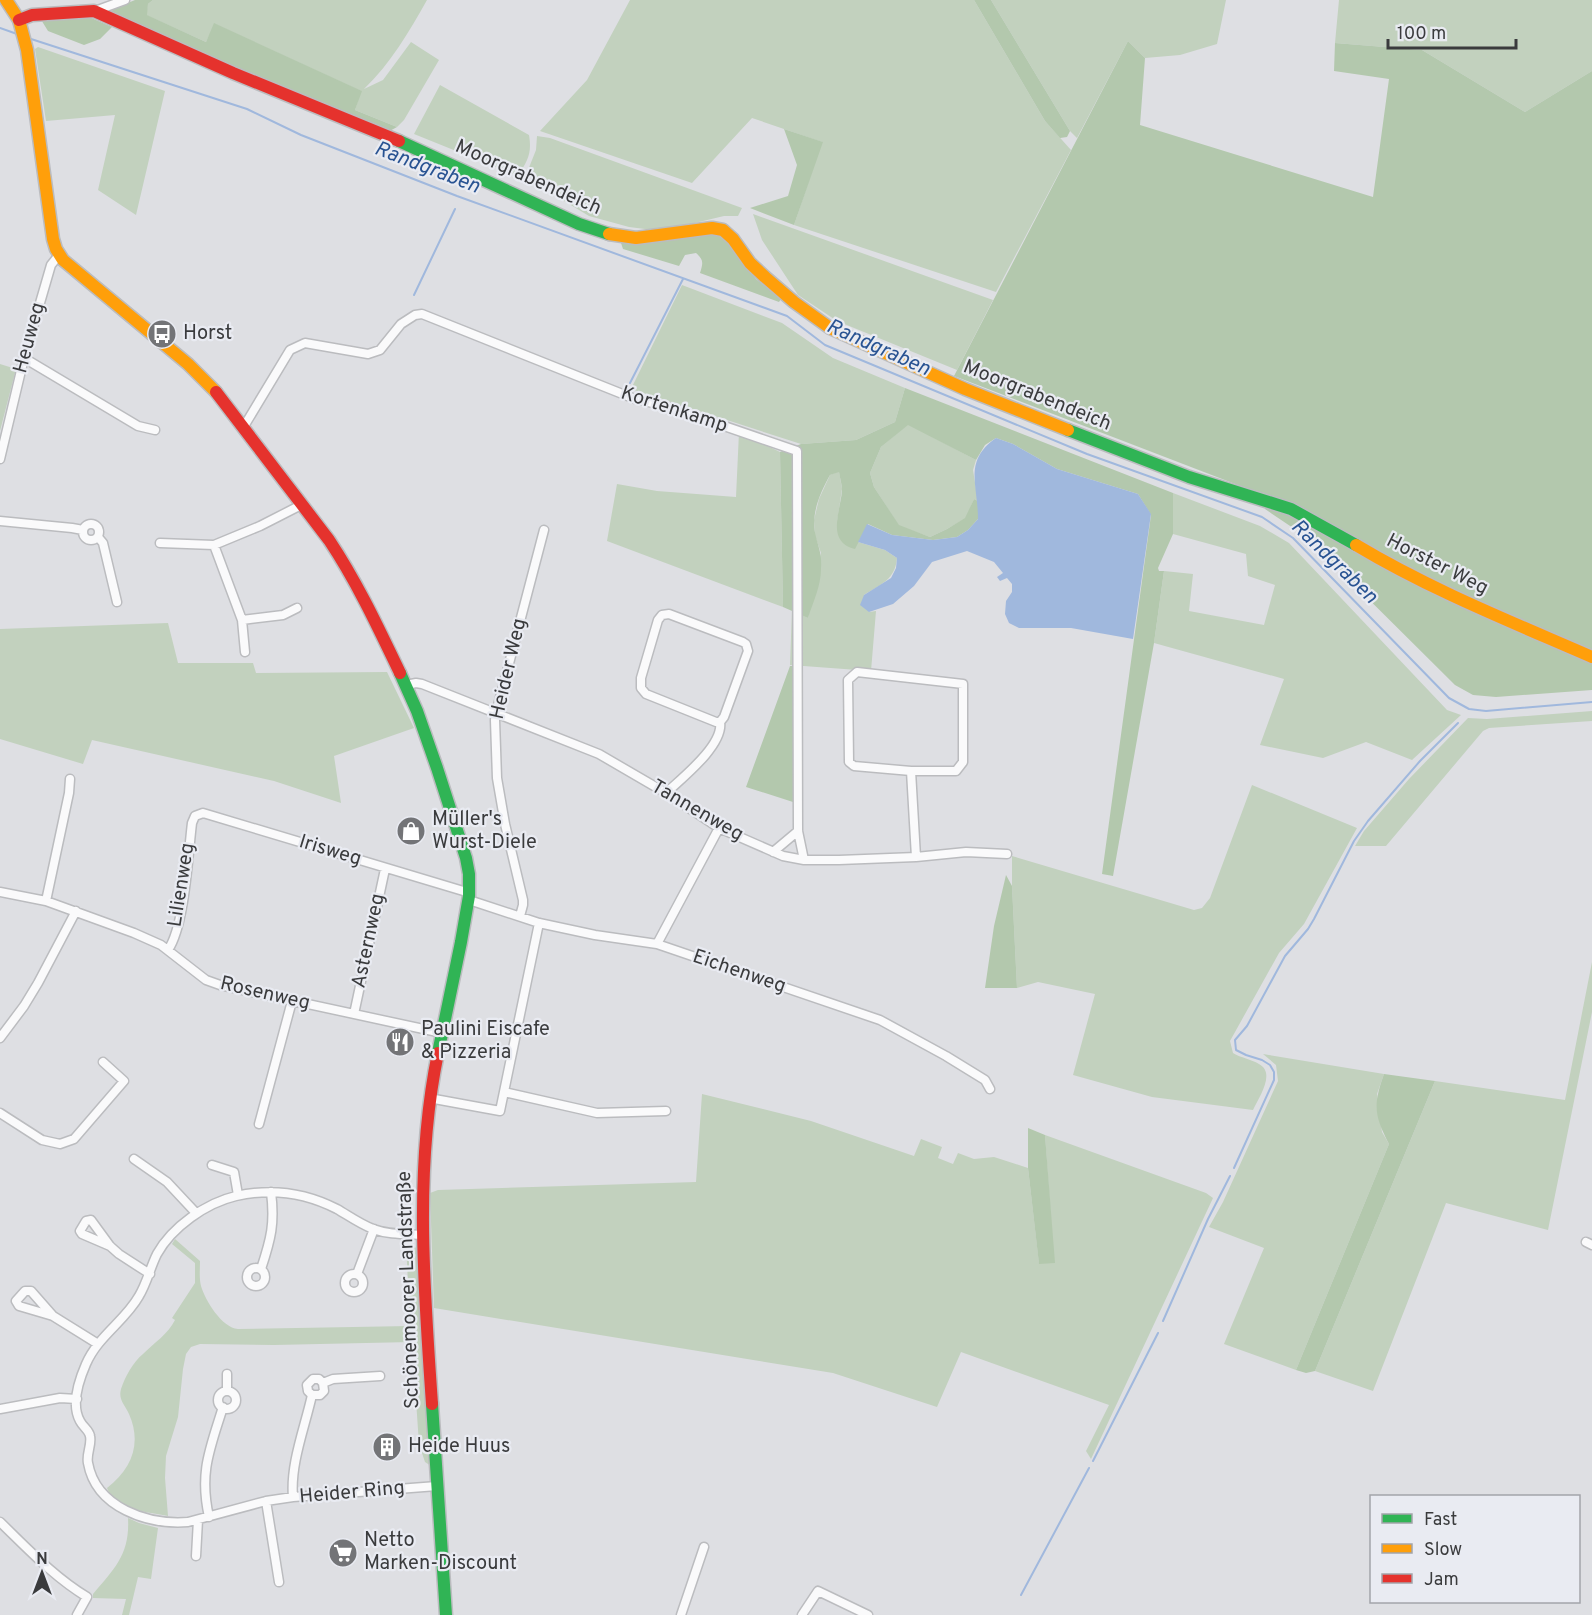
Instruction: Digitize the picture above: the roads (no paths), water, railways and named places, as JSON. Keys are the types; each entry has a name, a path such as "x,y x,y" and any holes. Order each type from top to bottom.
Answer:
{"street":[{"path":"6,0 20,24 27,50 53,239 59,255"},
{"path":"94,11 125,0"},
{"name":"Moorgrabendeich","path":"20,24 32,15 94,11 233,73 405,144 579,224 607,234 636,238 712,228 723,230 734,239 750,263 765,277 830,328 965,389 1189,477 1268,501"},
{"name":"Schönemoorer Landstraße","path":"59,255 211,386 303,504 345,564 417,711 462,847 469,874 469,897 429,1098 423,1235 427,1334 446,1615"},
{"name":"Heuweg","path":"0,459 24,358 51,265 59,255"},
{"name":"Kortenkamp","path":"243,428 290,350 305,343 368,354 380,350 401,324 415,315 422,314 635,399 666,406 797,451 798,831 804,860"},
{"path":"24,358 138,426 155,430"},
{"name":"Horster Weg","path":"1268,501 1291,509 1391,566 1453,597 1592,657"},
{"path":"160,543 214,545 260,526 303,504"},
{"path":"0,521 82,530 86,525 92,524 98,529 98,537 103,543 117,602"},
{"name":"Heider Weg","path":"520,916 523,900 505,824 498,778 496,713 544,530"},
{"path":"214,545 242,620 245,652"},
{"path":"242,620 284,615 297,608"},
{"path":"666,793 713,747 719,734 720,722 748,654 748,648 743,642 669,614 662,615 658,620 641,678 641,688 646,694 720,722"},
{"path":"857,672 963,684 963,762 956,771 911,771 854,766 849,762 848,680 857,672"},
{"name":"Tannenweg","path":"406,685 422,684 599,754 720,828 783,856 804,860 839,860 916,857 966,852 1007,854"},
{"path":"911,771 916,857"},
{"path":"46,901 70,780"},
{"name":"Irisweg","path":"193,820 199,814 208,814 469,897"},
{"name":"Lilienweg","path":"168,950 174,938 181,909 193,820"},
{"path":"657,944 720,828"},
{"path":"773,852 798,831"},
{"name":"Asternweg","path":"354,1014 385,869"},
{"name":"Rosenweg","path":"0,891 46,901 134,933 161,945 210,982 442,1033"},
{"name":"Eichenweg","path":"469,897 539,923 657,944 880,1020 985,1080 990,1089"},
{"path":"0,1038 33,991 75,911"},
{"path":"429,1098 500,1111 539,923"},
{"path":"259,1124 292,1001"},
{"path":"0,1113 42,1140 60,1144 74,1139 124,1081 103,1062"},
{"path":"504,1092 597,1113 666,1111"},
{"path":"134,1159 167,1182 196,1214"},
{"path":"212,1165 234,1172 238,1195"},
{"path":"261,1269 271,1240 273,1225 271,1192"},
{"name":"Heider Ring","path":"423,1235 386,1233 312,1197 284,1192 238,1195 217,1202 196,1214 160,1249 150,1274 133,1305 98,1344 85,1367 77,1399 78,1416 91,1438 87,1458 89,1468 104,1496 130,1512 154,1520 179,1523 198,1520 293,1497 437,1486"},
{"path":"357,1274 374,1229"},
{"path":"110,1246 150,1274"},
{"path":"53,1316 98,1344"},
{"path":"209,1517 204,1492 205,1467 223,1407 228,1408 235,1403 234,1395 227,1391 227,1374"},
{"path":"323,1383 333,1379 380,1376"},
{"path":"316,1379 323,1383 324,1388 318,1396 308,1391 308,1383 316,1379"},
{"path":"293,1497 292,1483 295,1464 312,1395"},
{"path":"0,1408 60,1398 77,1399"},
{"path":"266,1502 279,1582"},
{"path":"196,1556 198,1520"},
{"path":"0,1522 56,1575 87,1597 77,1615"},
{"path":"681,1615 704,1547"},
{"path":"802,1615 818,1591 868,1615"}],"water":[{"path":"996,438 1013,444 1057,469 1138,494 1151,514 1133,639 1071,628 1019,628 1009,623 1005,614 1006,601 1012,592 1012,584 1007,578 1000,581 997,577 1003,573 994,562 967,551 932,562 914,586 893,604 869,612 860,605 864,595 891,578 896,568 897,558 885,550 858,542 867,524 892,535 933,540 957,537 968,530 978,519 976,465 979,456"}],"waterway":[{"name":"Randgraben","path":"0,28 17,34"},
{"name":"Randgraben","path":"28,38 247,109 301,135 457,196 787,316 825,345 1087,454 1262,517 1293,538 1449,698 1469,709 1486,711 1592,702"},
{"path":"414,295 455,209"},
{"path":"630,383 683,279"},
{"path":"1234,1168 1274,1080 1274,1072 1270,1065 1236,1050 1235,1040 1247,1026 1285,956 1308,929 1354,841 1368,821 1420,761 1458,723"},
{"path":"1163,1321 1208,1219 1230,1176"},
{"path":"1093,1461 1158,1333"},
{"path":"1021,1595 1089,1468"}],"place":[{"name":"Horst","path":"162,334"},
{"name":"Müller's Wurst-Diele","path":"411,831"},
{"name":"Paulini Eiscafe & Pizzeria","path":"400,1042"},
{"name":"Heide Huus","path":"387,1447"},
{"name":"Netto Marken-Discount","path":"343,1553"}]}
